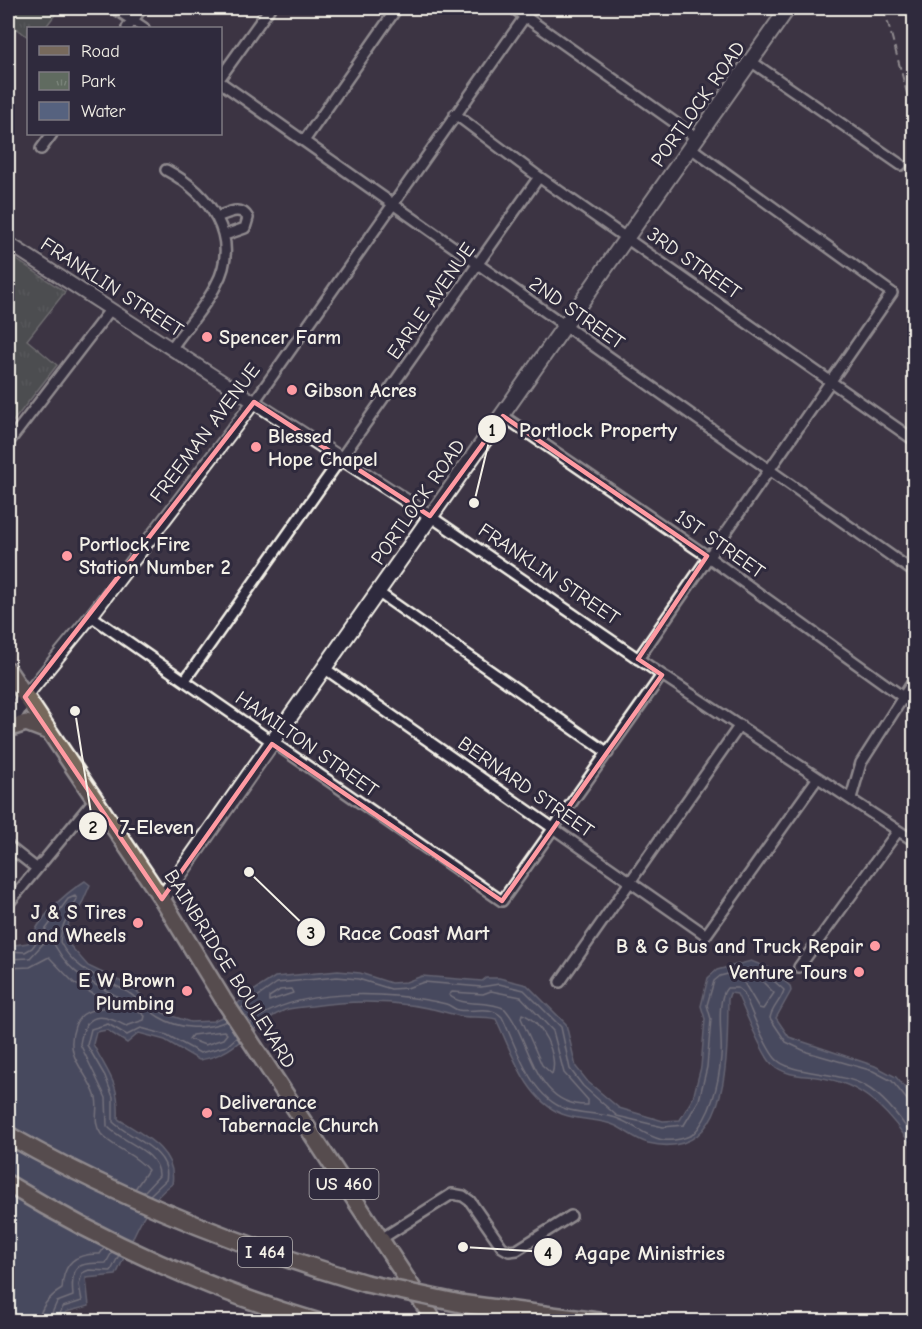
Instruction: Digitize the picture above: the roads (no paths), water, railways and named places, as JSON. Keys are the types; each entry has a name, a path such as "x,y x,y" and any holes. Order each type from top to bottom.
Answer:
{"highway":[{"name":"I 464","path":"8,1136 77,1173 169,1215 258,1249 364,1283 463,1304 602,1322"},
{"name":"I 464","path":"12,1188 149,1257 241,1296 318,1322"}],"main road":[{"name":"PORTLOCK ROAD","path":"162,899 788,8"},
{"name":"BAINBRIDGE BOULEVARD","path":"8,670 162,899 223,999 435,1322"},
{"name":"FREEMAN AVENUE","path":"8,710 25,697"},
{"name":"FREEMAN AVENUE","path":"8,727 25,697"},
{"path":"8,727 26,723 48,731"}],"street":[{"path":"114,8 130,25 142,8"},
{"path":"222,77 270,8"},
{"path":"304,141 397,8"},
{"path":"513,8 528,11 694,144 892,293 638,658"},
{"name":"FREEMAN AVENUE","path":"25,697 91,616 254,402 528,11"},
{"path":"752,62 902,165"},
{"name":"2ND STREET","path":"222,81 564,326 915,572"},
{"name":"3RD STREET","path":"455,114 539,177 915,440"},
{"path":"41,149 51,135"},
{"path":"166,170 191,186 217,217 225,235 225,262 216,288 171,349"},
{"name":"EARLE AVENUE","path":"185,680 539,177"},
{"path":"217,217 237,210 248,218 245,228 225,235"},
{"name":"FRANKLIN STREET","path":"8,243 430,516 817,779 851,798 915,841"},
{"path":"8,443 110,310"},
{"name":"1ST STREET","path":"503,416 707,556 915,705"},
{"path":"379,593 608,753"},
{"name":"HAMILTON STREET","path":"91,616 185,680 272,744 502,901 554,829"},
{"name":"BERNARD STREET","path":"324,668 706,935 817,779"},
{"path":"554,829 662,675"},
{"path":"851,798 861,763 902,696 915,680"},
{"path":"560,982 740,725"},
{"path":"8,904 94,800"},
{"path":"799,967 898,831"},
{"path":"8,846 36,868"},
{"path":"381,1239 452,1194 463,1196 470,1201 502,1247 509,1251 518,1250 571,1216"}],"water":[{"path":"85,881 90,885 77,915 69,921 66,941 88,966 130,986 163,1013 190,1022 213,1021 224,1016 247,995 275,977 338,971 360,973 391,983 406,982 422,976 482,981 486,978 499,978 527,985 566,1024 576,1067 588,1082 619,1108 663,1121 680,1120 693,1098 701,1067 705,1019 701,1006 708,978 717,970 751,961 769,968 790,986 791,991 776,1018 789,1037 875,1066 896,1077 914,1099 914,1150 879,1105 855,1089 828,1079 785,1072 772,1064 758,1042 737,994 730,993 728,999 727,1047 719,1099 710,1120 696,1137 676,1145 648,1143 610,1123 569,1116 549,1107 529,1086 514,1060 496,1019 491,1018 460,1016 403,1004 366,1002 295,1008 273,1016 224,1052 199,1060 165,1040 139,1033 127,1043 107,1030 96,1032 93,1044 115,1087 118,1119 147,1137 164,1153 172,1172 172,1184 162,1192 145,1213 116,1275 86,1278 89,1306 66,1312 61,1321 8,1321 8,946 28,943 52,908"}],"railway":[{"path":"884,8 914,119"}],"place":[{"name":"Spencer Farm","path":"207,337"},
{"name":"Gibson Acres","path":"292,390"},
{"name":"Blessed Hope Chapel","path":"256,447"},
{"name":"Portlock Property","path":"474,503"},
{"name":"Portlock Fire Station Number 2","path":"67,556"},
{"name":"7-Eleven","path":"75,711"},
{"name":"Race Coast Mart","path":"249,872"},
{"name":"J & S Tires and Wheels","path":"138,923"},
{"name":"B & G Bus and Truck Repair","path":"875,946"},
{"name":"Venture Tours","path":"859,972"},
{"name":"E W Brown Plumbing","path":"187,991"},
{"name":"Deliverance Tabernacle Church","path":"207,1113"},
{"name":"Agape Ministries","path":"463,1247"}]}
